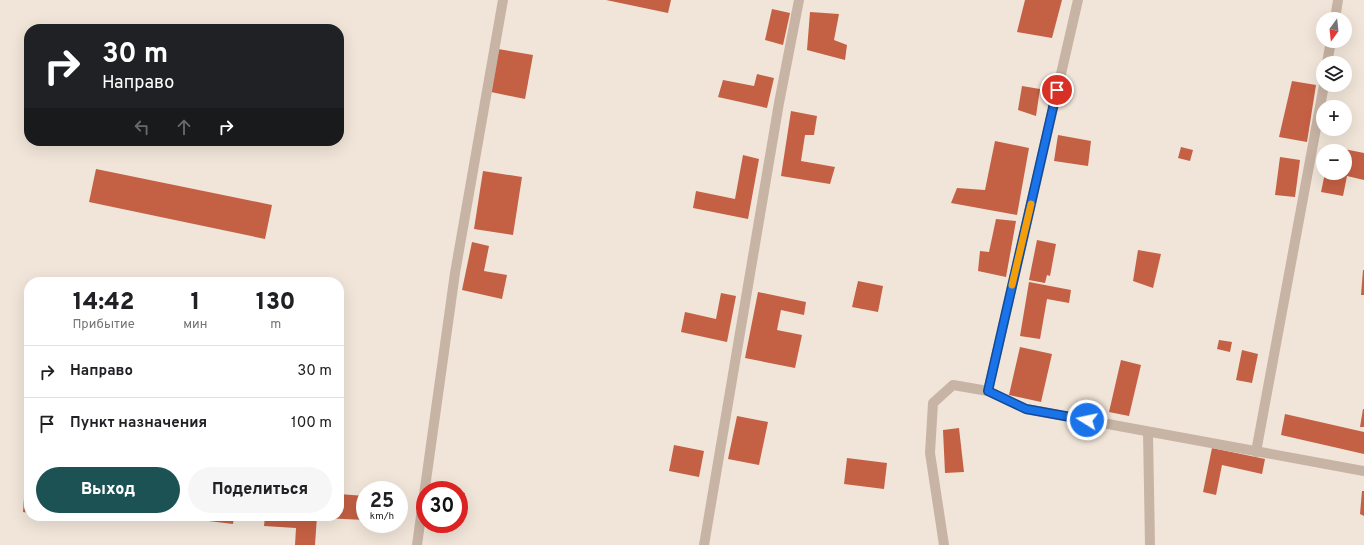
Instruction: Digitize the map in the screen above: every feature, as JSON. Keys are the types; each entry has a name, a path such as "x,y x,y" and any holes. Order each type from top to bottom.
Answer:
{"street":[{"path":"417,545 455,274 503,0"},
{"path":"704,545 778,111 799,0"},
{"path":"988,391 1078,0"},
{"path":"1336,12 1338,0"},
{"path":"1256,452 1323,92"},
{"path":"944,545 930,453 933,403 953,386 988,391 1026,409 1364,471"},
{"path":"1148,432 1150,545"}],"building":[{"path":"606,0 671,0 668,13"},
{"path":"1025,0 1062,0 1052,38 1017,32"},
{"path":"772,9 790,13 783,45 765,40"},
{"path":"810,12 839,14 834,40 847,45 845,60 807,50"},
{"path":"498,49 533,55 525,99 491,92"},
{"path":"757,74 774,78 767,108 718,97 723,80 754,86"},
{"path":"1292,81 1316,85 1307,142 1279,137"},
{"path":"1022,86 1040,89 1036,116 1018,110"},
{"path":"791,111 817,116 814,135 805,135 801,161 835,167 830,184 781,176"},
{"path":"1058,135 1091,141 1088,166 1054,161"},
{"path":"995,141 1029,148 1017,215 951,203 957,188 985,190"},
{"path":"1181,147 1193,150 1190,161 1178,158"},
{"path":"1352,151 1364,153 1364,180 1352,177"},
{"path":"743,155 759,159 748,219 693,208 696,191 735,199"},
{"path":"1280,157 1300,160 1295,197 1275,195"},
{"path":"96,169 272,205 265,239 89,202"},
{"path":"483,171 522,177 513,235 474,229"},
{"path":"1324,180 1346,180 1343,196 1321,192"},
{"path":"996,219 1016,221 1006,277 978,271 980,251 989,252"},
{"path":"1037,240 1056,244 1050,276 1047,275 1045,283 1029,280"},
{"path":"472,242 489,246 484,271 507,275 502,299 462,290"},
{"path":"1138,250 1161,254 1153,288 1133,281"},
{"path":"1363,270 1364,295 1361,295"},
{"path":"858,281 883,286 878,312 852,307"},
{"path":"1029,282 1071,290 1069,303 1047,299 1040,339 1020,336"},
{"path":"758,292 806,302 804,315 781,310 777,330 802,335 795,368 745,358"},
{"path":"721,293 736,296 727,342 681,332 685,312 716,319"},
{"path":"1219,340 1232,342 1230,352 1217,349"},
{"path":"1020,347 1052,354 1041,402 1009,395"},
{"path":"1242,350 1258,354 1252,383 1236,380"},
{"path":"1121,360 1141,365 1129,416 1109,412"},
{"path":"1363,409 1364,427 1360,427"},
{"path":"1285,414 1364,432 1364,454 1281,435"},
{"path":"737,416 768,422 759,465 728,459"},
{"path":"959,428 964,472 945,473 943,430"},
{"path":"674,445 704,451 699,477 669,471"},
{"path":"1212,448 1265,459 1262,474 1222,465 1216,495 1203,492"},
{"path":"847,458 887,463 884,489 844,484"},
{"path":"1362,491 1364,491 1364,516 1360,514"},
{"path":"344,494 356,495 356,520 344,519"},
{"path":"208,521 233,521 233,524"},
{"path":"264,521 317,521 315,545 295,545 296,528 264,526"}],"slow traffic":[{"path":"1012,285 1031,204"}],"route":[{"path":"1057,90 988,391 1026,409 1087,420"}]}
